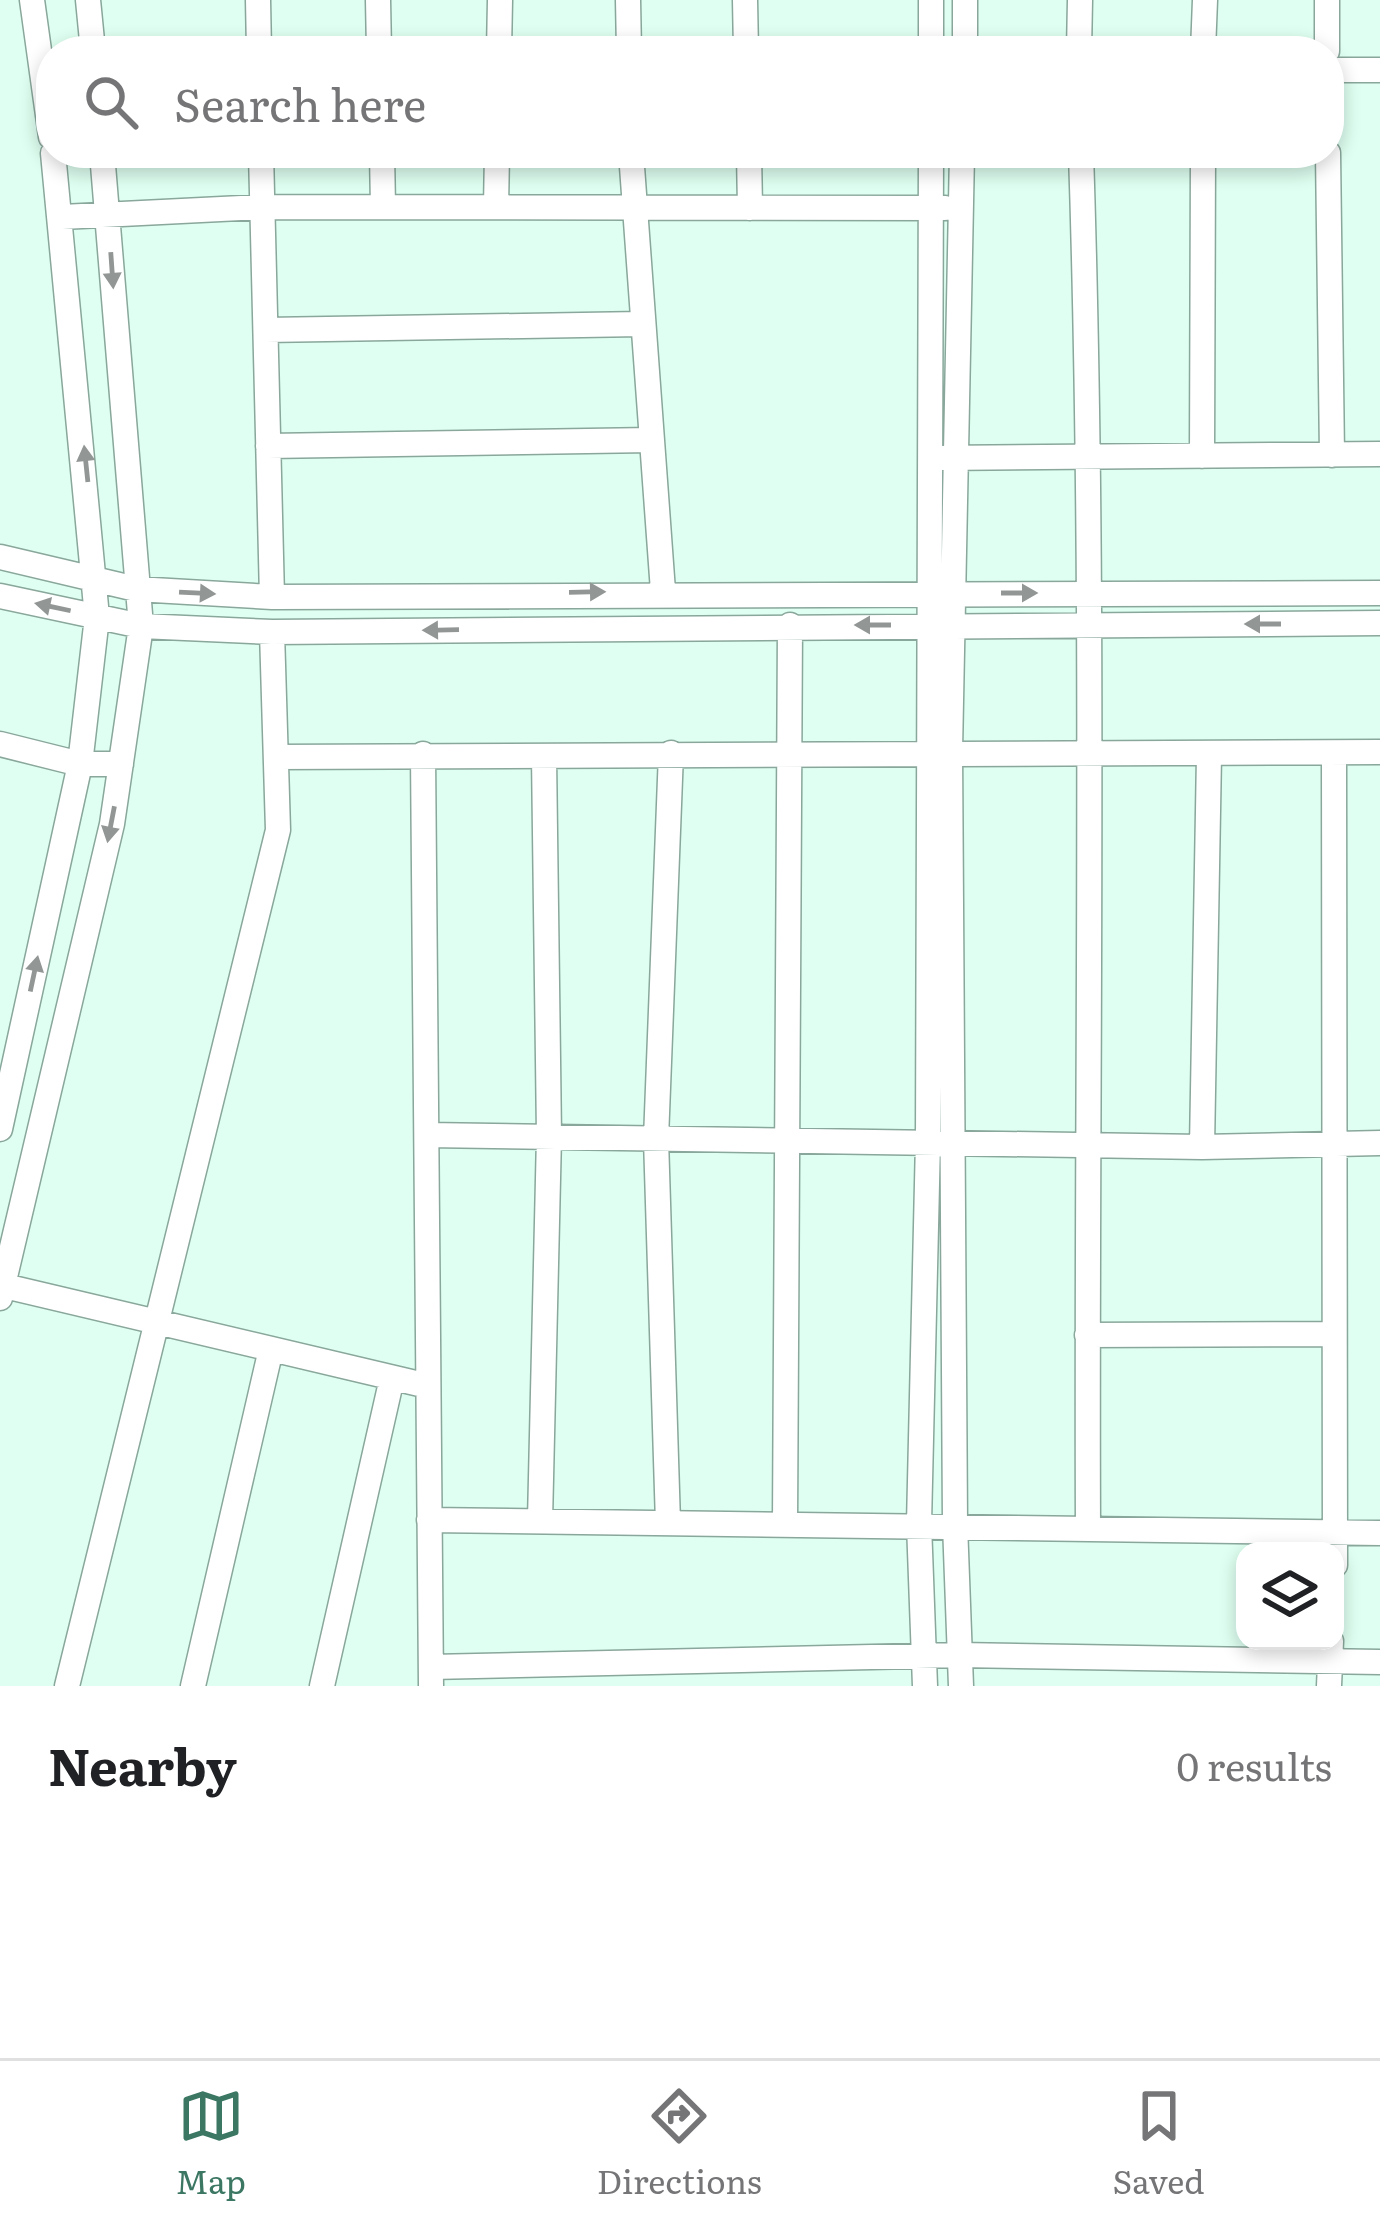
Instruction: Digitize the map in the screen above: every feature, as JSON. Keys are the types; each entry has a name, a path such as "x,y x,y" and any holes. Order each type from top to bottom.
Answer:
{"street":[{"path":"32,0 37,36"},
{"path":"88,0 92,36"},
{"path":"258,0 259,36"},
{"path":"378,0 379,36"},
{"path":"499,36 500,0"},
{"path":"628,0 629,36"},
{"path":"745,0 746,36"},
{"path":"931,0 931,36"},
{"path":"965,0 965,36"},
{"path":"1079,36 1080,0"},
{"path":"1204,36 1205,0"},
{"path":"1327,36 1328,0"},
{"path":"1344,70 1380,70"},
{"path":"0,1129 80,764 97,616 98,579 55,168"},
{"path":"104,168 141,626 112,824 1,1289 428,1386"},
{"path":"261,168 272,597"},
{"path":"382,168 383,207"},
{"path":"496,207 497,168"},
{"path":"631,168 663,591"},
{"path":"749,168 750,208"},
{"path":"925,1686 919,1524 928,1141 940,751 953,624 941,592 931,168"},
{"path":"941,458 961,168"},
{"path":"1081,168 1093,754 1086,1145 1088,1528"},
{"path":"1202,456 1203,168"},
{"path":"1328,168 1332,455"},
{"path":"62,217 262,207 959,207"},
{"path":"266,330 641,324"},
{"path":"268,446 651,440"},
{"path":"941,458 1380,454"},
{"path":"0,557 136,589 272,597 663,591 1380,592"},
{"path":"941,592 927,624 940,751 956,1141 955,1524 961,1686"},
{"path":"0,596 141,626 272,632 1380,623"},
{"path":"785,1524 790,625"},
{"path":"67,1686 278,830 272,632"},
{"path":"0,744 80,764 121,764"},
{"path":"275,757 790,751 1380,752"},
{"path":"668,1523 656,1139 671,753"},
{"path":"1334,753 1330,1144 1336,1542"},
{"path":"423,754 431,1677 923,1655 1380,1662"},
{"path":"1202,1147 1209,755"},
{"path":"540,1521 549,1136 544,757"},
{"path":"428,1135 1202,1147 1380,1144"},
{"path":"1087,1334 1334,1334"},
{"path":"193,1686 271,1349"},
{"path":"322,1686 392,1378"},
{"path":"429,1520 1380,1533"}]}
